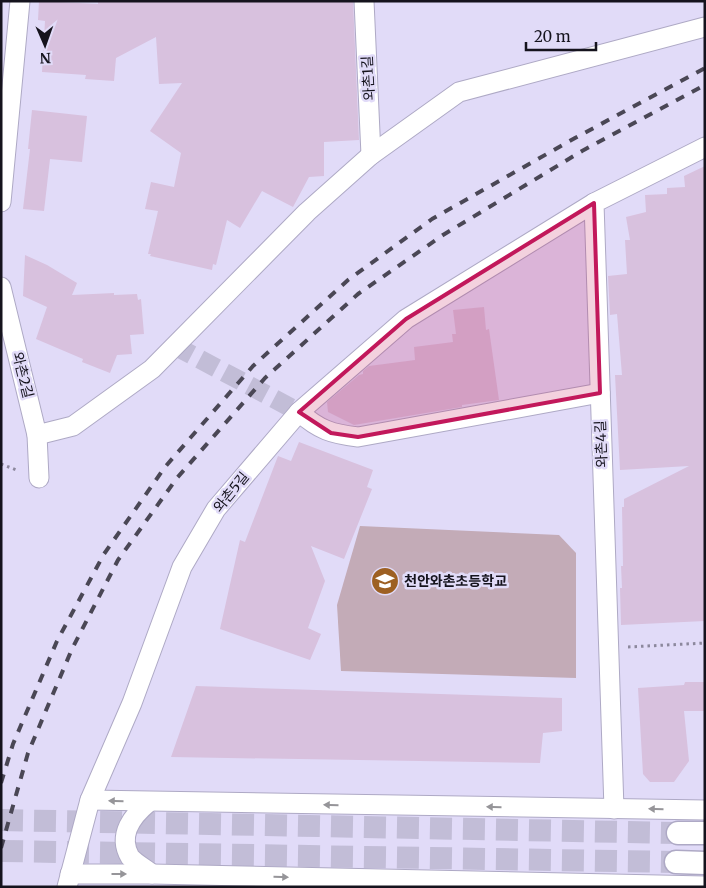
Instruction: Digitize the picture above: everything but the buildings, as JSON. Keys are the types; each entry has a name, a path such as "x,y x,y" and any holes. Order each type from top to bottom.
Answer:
{"street":[{"path":"1,202 20,1"},
{"name":"와촌1길","path":"364,1 371,155"},
{"path":"37,435 73,426 152,369 307,212 371,155 459,92 705,26"},
{"path":"594,203 705,147"},
{"name":"와촌4길","path":"594,203 614,809"},
{"name":"와촌5길","path":"68,880 90,800 132,703 182,566 216,509 299,412 406,319 594,203"},
{"name":"와촌2길","path":"1,287 37,435 38,478"},
{"path":"299,412 308,421 331,434 358,437 600,393"},
{"path":"90,800 705,810"},
{"path":"149,802 137,812 128,824 126,843 131,858 152,874"},
{"path":"678,833 705,833"},
{"path":"676,862 705,862"},
{"path":"68,880 152,874 705,886"}],"path":[{"path":"608,649 705,643"}],"highlighted area":[{"path":"594,203 600,393 358,437 331,433 299,412 406,319"}],"shaded area":[{"path":"360,526 559,535 576,553 576,678 341,671 337,605"}],"tunnel":[{"path":"175,346 299,412"},
{"path":"1,820 678,833"},
{"path":"1,851 676,862"}],"railway":[{"path":"1,783 13,744 57,641 104,554 165,467 253,366 348,280 432,219 575,138 705,68"},
{"path":"1,848 28,753 72,649 118,560 177,478 265,378 358,294 443,235 582,151 705,85"}],"place":[{"name":"천안와촌초등학교","path":"385,581"}]}
